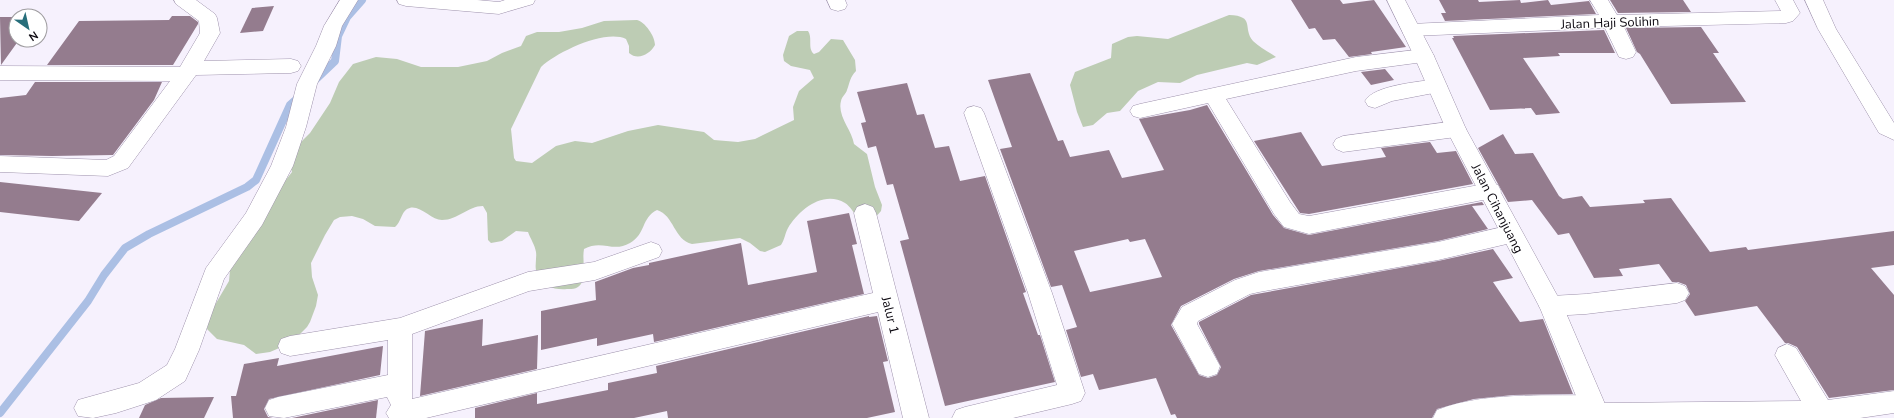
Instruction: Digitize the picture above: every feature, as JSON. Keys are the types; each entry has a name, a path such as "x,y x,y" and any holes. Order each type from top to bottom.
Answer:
{"street":[{"path":"0,164 108,168 121,162 187,71 210,33 208,18 183,0"},
{"path":"86,408 116,402 147,392 176,373 187,350 214,275 254,219 282,166 296,127 307,84 326,46 333,26 350,0"},
{"path":"406,0 499,8 526,0"},
{"name":"Jalan Cihanjuang","path":"1396,0 1424,56 1456,129 1551,306 1595,413"},
{"path":"1599,0 1612,21 1626,52"},
{"name":"Jalan Haji Solihin","path":"1411,30 1612,21 1786,17 1791,13 1784,0"},
{"path":"1814,0 1827,28 1886,128 1894,132"},
{"path":"1140,111 1356,64 1424,56"},
{"path":"0,73 187,71 291,66"},
{"path":"1375,101 1387,95 1437,86"},
{"path":"1214,96 1282,208 1292,221 1309,225 1490,190"},
{"path":"964,418 1072,393 1040,293 974,113"},
{"path":"1343,144 1456,129"},
{"name":"Jalur 1","path":"865,213 916,418"},
{"path":"1208,366 1184,324 1190,314 1243,287 1266,281 1438,252 1511,234"},
{"path":"290,346 400,328 528,282 595,271 651,251"},
{"path":"1551,306 1586,304 1677,293"},
{"path":"400,328 399,416 887,300"},
{"path":"1787,355 1822,412"},
{"path":"278,408 400,383"},
{"path":"1446,418 1496,409 1595,413 1822,412 1894,402"}],"green space":[{"path":"1229,15 1237,16 1246,20 1248,32 1253,41 1276,57 1257,65 1247,63 1197,75 1180,83 1158,82 1138,91 1120,111 1107,113 1093,125 1083,127 1077,112 1070,85 1075,72 1111,58 1112,44 1128,37 1137,36 1168,39"},
{"path":"637,20 646,26 655,41 655,45 647,54 640,56 632,55 629,53 629,46 626,39 606,37 569,49 548,61 541,67 511,129 514,158 516,161 532,163 556,146 575,141 592,143 628,131 658,125 704,132 714,140 738,142 755,139 794,120 793,107 799,91 814,78 810,70 791,66 784,61 783,55 789,36 797,31 808,31 811,49 814,54 819,52 831,39 843,40 855,60 856,71 851,78 840,107 854,144 867,154 875,187 882,205 881,211 874,219 857,218 845,203 837,200 820,200 812,204 798,215 788,228 781,245 765,252 760,251 750,243 740,238 692,244 686,242 677,233 667,217 657,210 648,217 639,235 630,243 618,247 596,245 584,249 584,274 582,282 576,288 571,289 549,287 542,282 536,271 534,244 528,232 516,231 502,241 491,243 488,240 487,213 483,206 473,208 453,218 442,220 433,217 420,209 411,207 405,211 399,223 395,227 375,226 363,219 352,216 340,217 334,220 311,263 312,277 318,295 316,306 307,327 297,337 270,352 256,354 244,345 217,339 207,329 209,315 229,281 230,270 269,192 285,181 292,172 290,165 294,149 310,133 330,103 339,82 353,64 376,57 397,59 421,67 458,67 487,61 502,53 521,46 526,36 537,32 559,32 582,28 604,21"}],"building":[{"path":"1291,0 1340,0 1343,4 1374,0 1406,47 1349,57 1335,39 1323,40 1315,28 1309,29"},
{"path":"1439,0 1478,0 1479,2 1520,0 1521,3 1548,0 1551,5 1589,1 1596,14 1445,21 1441,13 1446,13"},
{"path":"1610,0 1683,0 1691,12 1618,13"},
{"path":"274,6 263,31 240,33 252,8"},
{"path":"172,16 190,16 198,22 173,65 47,65 79,21 169,20"},
{"path":"0,17 8,17 8,48 13,48 1,65"},
{"path":"1701,27 1719,53 1713,53 1746,102 1671,104 1640,54 1637,52 1626,28"},
{"path":"1604,30 1615,53 1558,53 1560,56 1523,58 1560,113 1536,115 1531,108 1490,110 1452,38 1454,38 1453,36"},
{"path":"1385,69 1394,80 1371,85 1361,72"},
{"path":"1030,73 1058,141 1063,140 1070,157 1109,150 1122,178 1164,170 1139,119 1190,110 1207,105 1273,215 1284,228 1309,235 1482,202 1484,205 1472,206 1488,229 1438,241 1259,271 1234,279 1181,306 1171,325 1199,375 1208,378 1217,375 1221,367 1199,322 1251,295 1438,261 1493,249 1513,278 1493,282 1520,322 1543,319 1573,394 1513,395 1474,399 1437,409 1432,418 1177,418 1175,414 1171,415 1156,378 1099,390 1093,374 1081,377 1066,330 1077,327 1062,285 1051,287 1000,149 1012,147 988,80","holes":["1128,239 1130,242 1145,239 1162,277 1090,292 1074,251"]},
{"path":"35,82 162,82 154,100 113,155 0,155 0,98 26,95"},
{"path":"907,83 917,115 924,114 935,148 949,146 960,181 985,176 1026,292 1023,293 1038,335 1040,335 1055,382 945,406 900,241 909,239 893,184 887,185 876,146 868,148 861,123 866,122 857,92"},
{"path":"1301,132 1322,166 1386,157 1381,148 1430,142 1437,153 1456,151 1473,184 1309,214 1300,213 1254,141"},
{"path":"1503,134 1515,154 1533,153 1559,196 1563,199 1582,196 1590,207 1645,203 1643,200 1671,198 1710,252 1746,247 1748,250 1894,231 1894,265 1871,268 1894,295 1894,390 1829,398 1797,347 1785,343 1757,306 1695,316 1685,301 1690,294 1686,285 1678,282 1672,282 1659,264 1619,269 1623,276 1594,278 1569,233 1558,235 1532,200 1508,202 1478,148"},
{"path":"0,182 102,193 79,221 0,212"},
{"path":"849,213 857,244 852,245 864,294 654,342 653,334 597,346 597,338 541,350 541,311 596,300 595,282 633,268 649,265 649,263 741,243 748,285 817,272 807,221"},
{"path":"869,316 877,316 888,361 883,362 895,412 867,418 668,418 667,411 634,418 475,418 475,408 537,393 537,404 608,390 608,383 657,373 656,366"},
{"path":"483,319 482,346 538,335 537,369 420,396 425,331"},
{"path":"383,346 380,375 269,399 264,409 268,417 273,418 233,418 231,396 236,396 244,364 279,358 277,366"},
{"path":"214,397 204,418 139,418 145,405 161,398"},
{"path":"378,400 376,418 292,418"}],"waterway":[{"path":"315,80 335,61 338,36 347,17 362,0"},
{"path":"0,413 88,301 104,275 125,248 149,234 247,187 256,180 290,105 300,96"}]}
